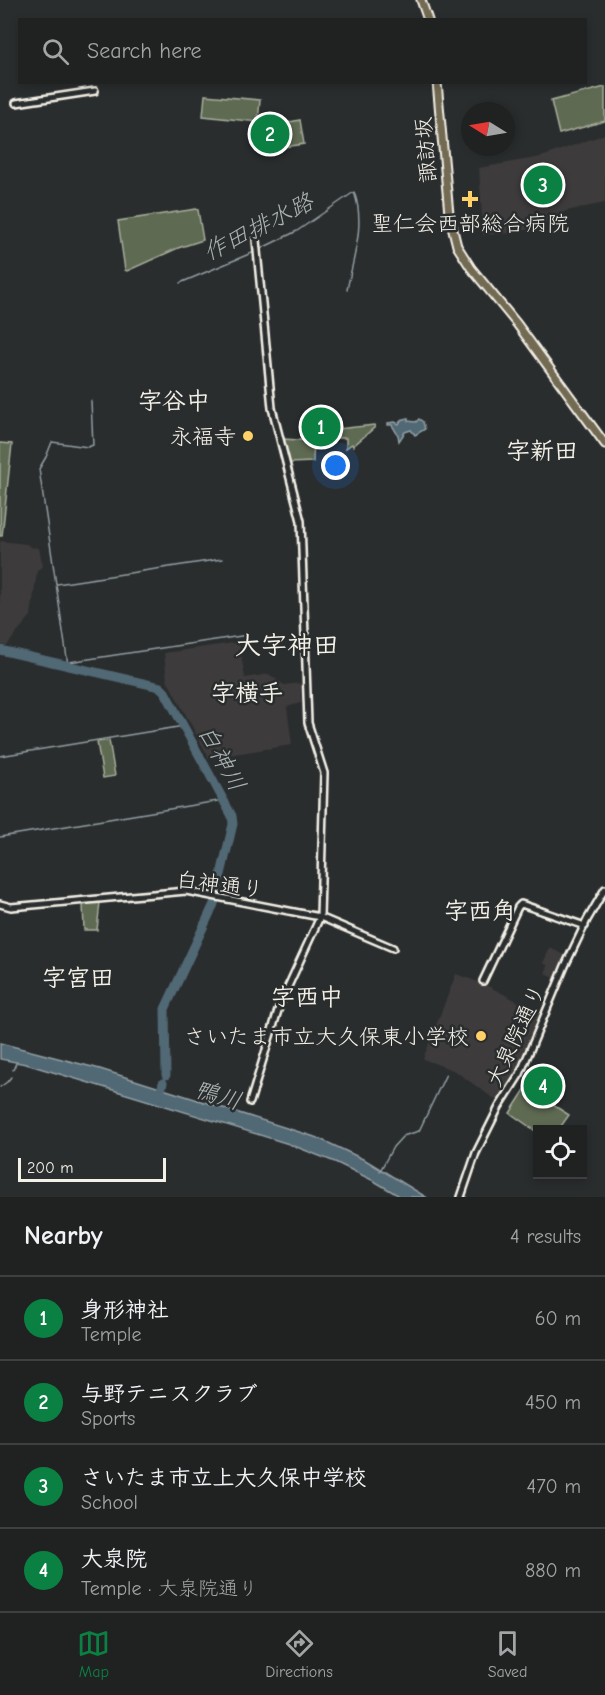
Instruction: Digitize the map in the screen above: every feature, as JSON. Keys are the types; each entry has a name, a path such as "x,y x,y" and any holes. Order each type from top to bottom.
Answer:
{"main road":[{"path":"421,0 427,18"},
{"name":"諏訪坂","path":"437,84 449,214 454,240 466,261 518,324 605,444"}],"street":[{"path":"16,103 95,91"},
{"path":"250,1102 280,1004 320,917 324,773 308,723 301,522 272,408 256,240"},
{"name":"大泉院通り","path":"461,1197 476,1153 499,1107 520,1074 565,966 605,889"},
{"name":"白神通り","path":"0,904 11,907 181,891 320,917 393,948"},
{"path":"483,981 521,904 585,926"}],"shaded area":[{"path":"605,134 605,203 566,211 539,227 512,233 483,235 479,168 541,157"},
{"path":"0,541 27,544 30,547 39,548 43,566 37,571 31,616 7,646 0,645"},
{"path":"239,642 245,678 269,674 284,685 301,683 301,703 287,707 292,745 209,758 167,680 164,653"},
{"path":"550,948 565,955 554,978 545,973 548,966 543,963"},
{"name":"さいたま市立大久保東小学校","path":"456,974 484,984 540,1013 515,1073 497,1101 455,1071 423,1059"}],"green space":[{"path":"605,87 605,121 559,134 551,101"},
{"path":"205,95 260,100 258,122 203,116"},
{"path":"300,120 304,144 278,148 274,125"},
{"path":"196,209 203,240 125,270 118,221"},
{"path":"374,425 375,427 353,446 352,444 346,448 346,438 337,438 338,429"},
{"path":"283,439 314,441 313,462 289,463"},
{"path":"0,443 12,444 2,536 0,536"},
{"path":"109,740 115,776 103,778 97,742"},
{"path":"100,902 97,930 84,930 83,904"},
{"path":"526,1088 569,1115 562,1125 533,1125 533,1129 510,1113"}],"water":[{"path":"408,418 408,421 416,422 419,419 423,422 425,429 415,435 411,430 405,432 399,441 392,425 388,423 399,424 401,420"},
{"path":"0,1043 100,1069 318,1138 367,1161 426,1197 401,1197 335,1162 289,1144 26,1064 0,1059"}],"waterway":[{"name":"作田排水路","path":"258,250 297,231 354,192 359,229 347,290"},
{"name":"作田排水路","path":"180,283 254,252"},
{"path":"68,665 39,469 52,442 88,447 93,445 91,401"},
{"path":"57,584 222,559"},
{"path":"69,662 248,635"},
{"name":"白神川","path":"0,650 160,687 165,692 232,816 233,824 214,904 165,1009 166,1075"},
{"path":"0,756 184,726"},
{"path":"0,837 224,800"},
{"path":"13,1070 16,1063"},
{"path":"380,1171 393,1147 403,1136 419,1131 446,1074"},
{"path":"0,1087 11,1077"},
{"name":"白神川","path":"159,1097 163,1083"}],"place":[{"name":"与野テニスクラブ","path":"270,134"},
{"name":"さいたま市立上大久保中学校","path":"543,185"},
{"name":"聖仁会西部総合病院","path":"470,199"},
{"name":"身形神社","path":"321,427"},
{"name":"永福寺","path":"248,436"},
{"name":"さいたま市立大久保東小学校","path":"481,1036"},
{"name":"大泉院","path":"543,1086"}],"district":[{"name":"字谷中","path":"174,401"},
{"name":"字新田","path":"542,451"},
{"name":"大字神田","path":"287,645"},
{"name":"字横手","path":"247,693"},
{"name":"字西角","path":"480,911"},
{"name":"字宮田","path":"78,978"},
{"name":"字西中","path":"307,997"}],"water label":[{"name":"鴨川","path":"218,1095"}]}
